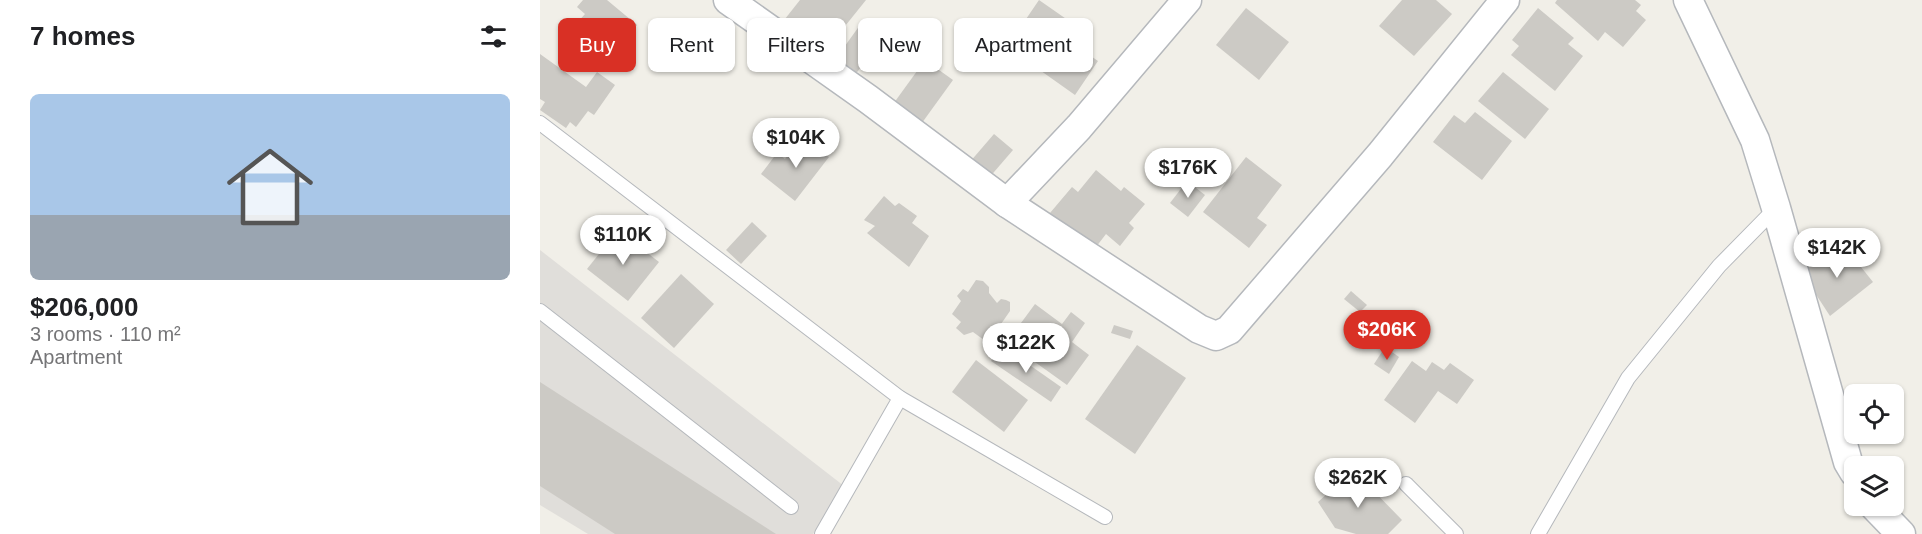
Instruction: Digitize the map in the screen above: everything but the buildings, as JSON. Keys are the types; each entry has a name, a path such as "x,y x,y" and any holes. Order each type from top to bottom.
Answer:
{"street":[{"path":"728,0 868,99 1007,203 1199,329 1216,336 1229,330 1373,164 1505,0"},
{"path":"1007,203 1079,127 1187,0"},
{"path":"1688,0 1755,140 1846,456"},
{"path":"1884,516 1901,534"}],"lane":[{"path":"540,123 900,398 1105,517"},
{"path":"1538,534 1628,378 1719,266 1776,208"},
{"path":"540,311 791,507"},
{"path":"822,534 900,398"},
{"path":"1406,484 1456,534"}],"shaded area":[{"path":"540,250 844,486 813,534 588,534 540,505"}]}
